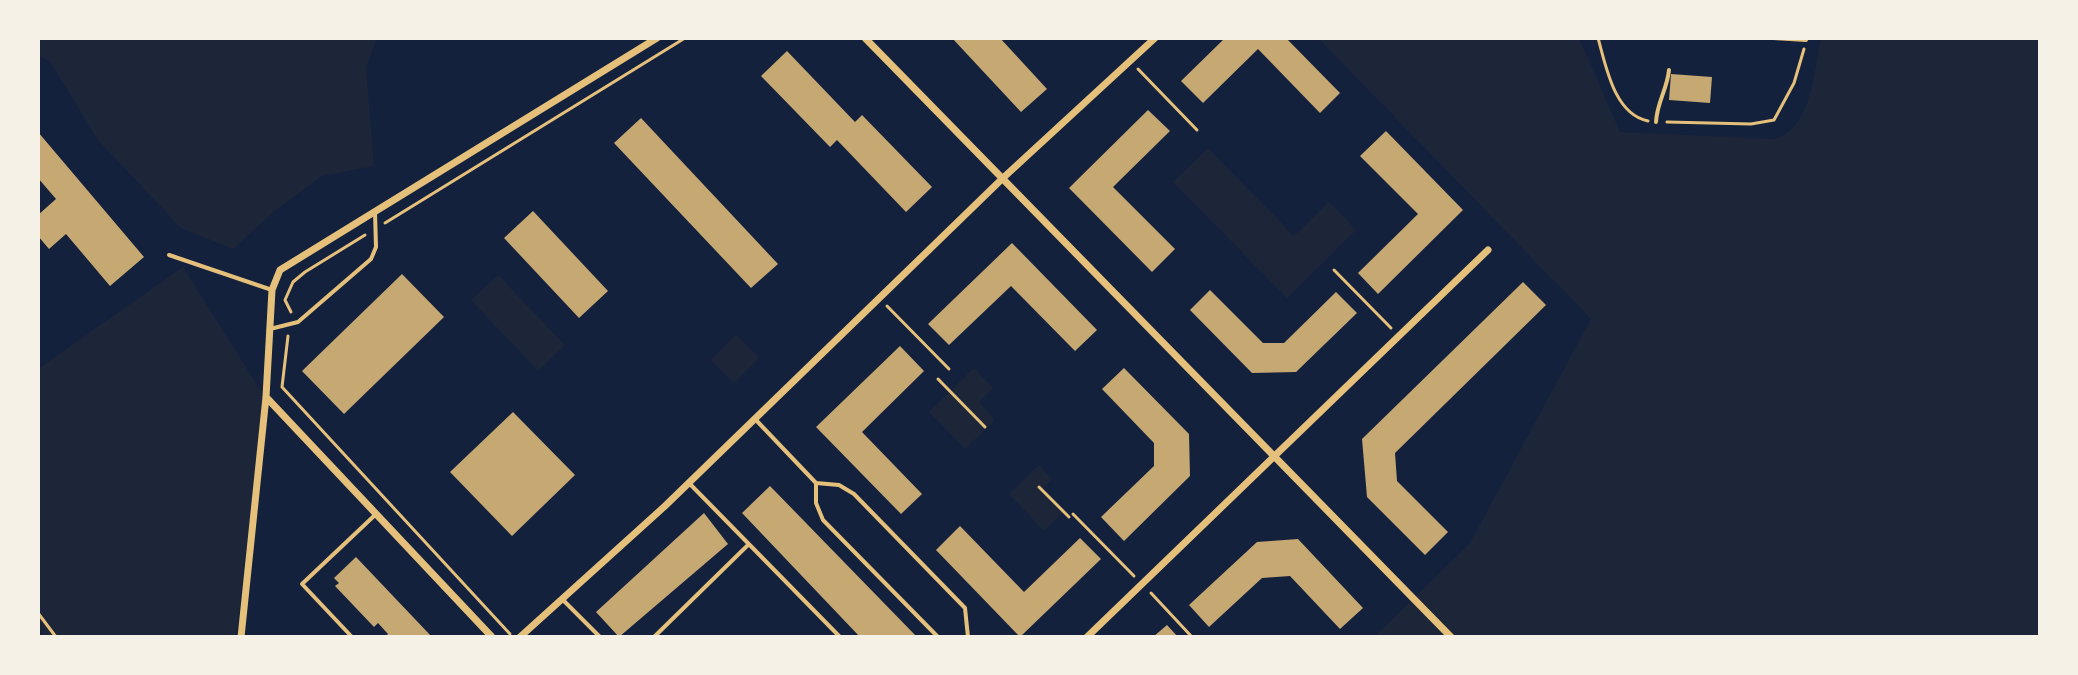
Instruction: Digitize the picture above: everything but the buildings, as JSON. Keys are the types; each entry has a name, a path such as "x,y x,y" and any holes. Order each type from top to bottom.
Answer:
{"street":[{"path":"241,637 266,397 272,290 283,266 657,38"},
{"path":"865,38 1451,637"},
{"path":"520,637 689,483 1003,178 1155,38"},
{"path":"1087,637 1488,250"},
{"path":"266,397 492,637"}],"lane":[{"path":"1773,38 1806,40"},
{"path":"1656,122 1657,104 1667,90 1669,70"},
{"path":"270,329 298,322 371,259 376,247 375,212"},
{"path":"169,255 272,290"},
{"path":"755,419 816,483 839,485 854,494 965,608 968,637"},
{"path":"689,483 840,637"},
{"path":"816,483 816,503 823,520 938,637"},
{"path":"352,637 302,584 376,514"},
{"path":"654,637 749,544"},
{"path":"562,599 600,637"}],"path":[{"path":"380,226 685,38"},
{"path":"1598,38 1609,79 1627,111 1643,121 1751,124 1774,120 1794,83 1806,40"},
{"path":"1130,61 1197,130"},
{"path":"367,233 293,282 285,300 292,309 282,387 513,637"},
{"path":"1334,270 1399,337"},
{"path":"880,298 949,369"},
{"path":"938,379 985,427"},
{"path":"1039,487 1142,584 1192,637"},
{"path":"38,613 56,637"}],"shaded area":[{"path":"38,38 377,38 366,68 374,166 322,176 277,209 233,249 181,228 97,139 50,61 38,55"},
{"path":"1318,38 1579,38 1620,132 1775,139 1788,133 1804,111 1821,38 2040,38 2040,637 1374,637 1470,543 1591,319"},
{"path":"1208,148 1294,236 1329,202 1356,230 1287,298 1173,182"},
{"path":"183,267 264,396 236,637 45,637 38,629 38,369"},
{"path":"498,275 565,345 538,371 471,300"},
{"path":"736,335 759,358 734,383 711,360"},
{"path":"974,368 993,388 979,402 995,420 965,449 929,412"},
{"path":"1039,465 1052,479 1043,488 1065,511 1044,531 1009,494"}]}
